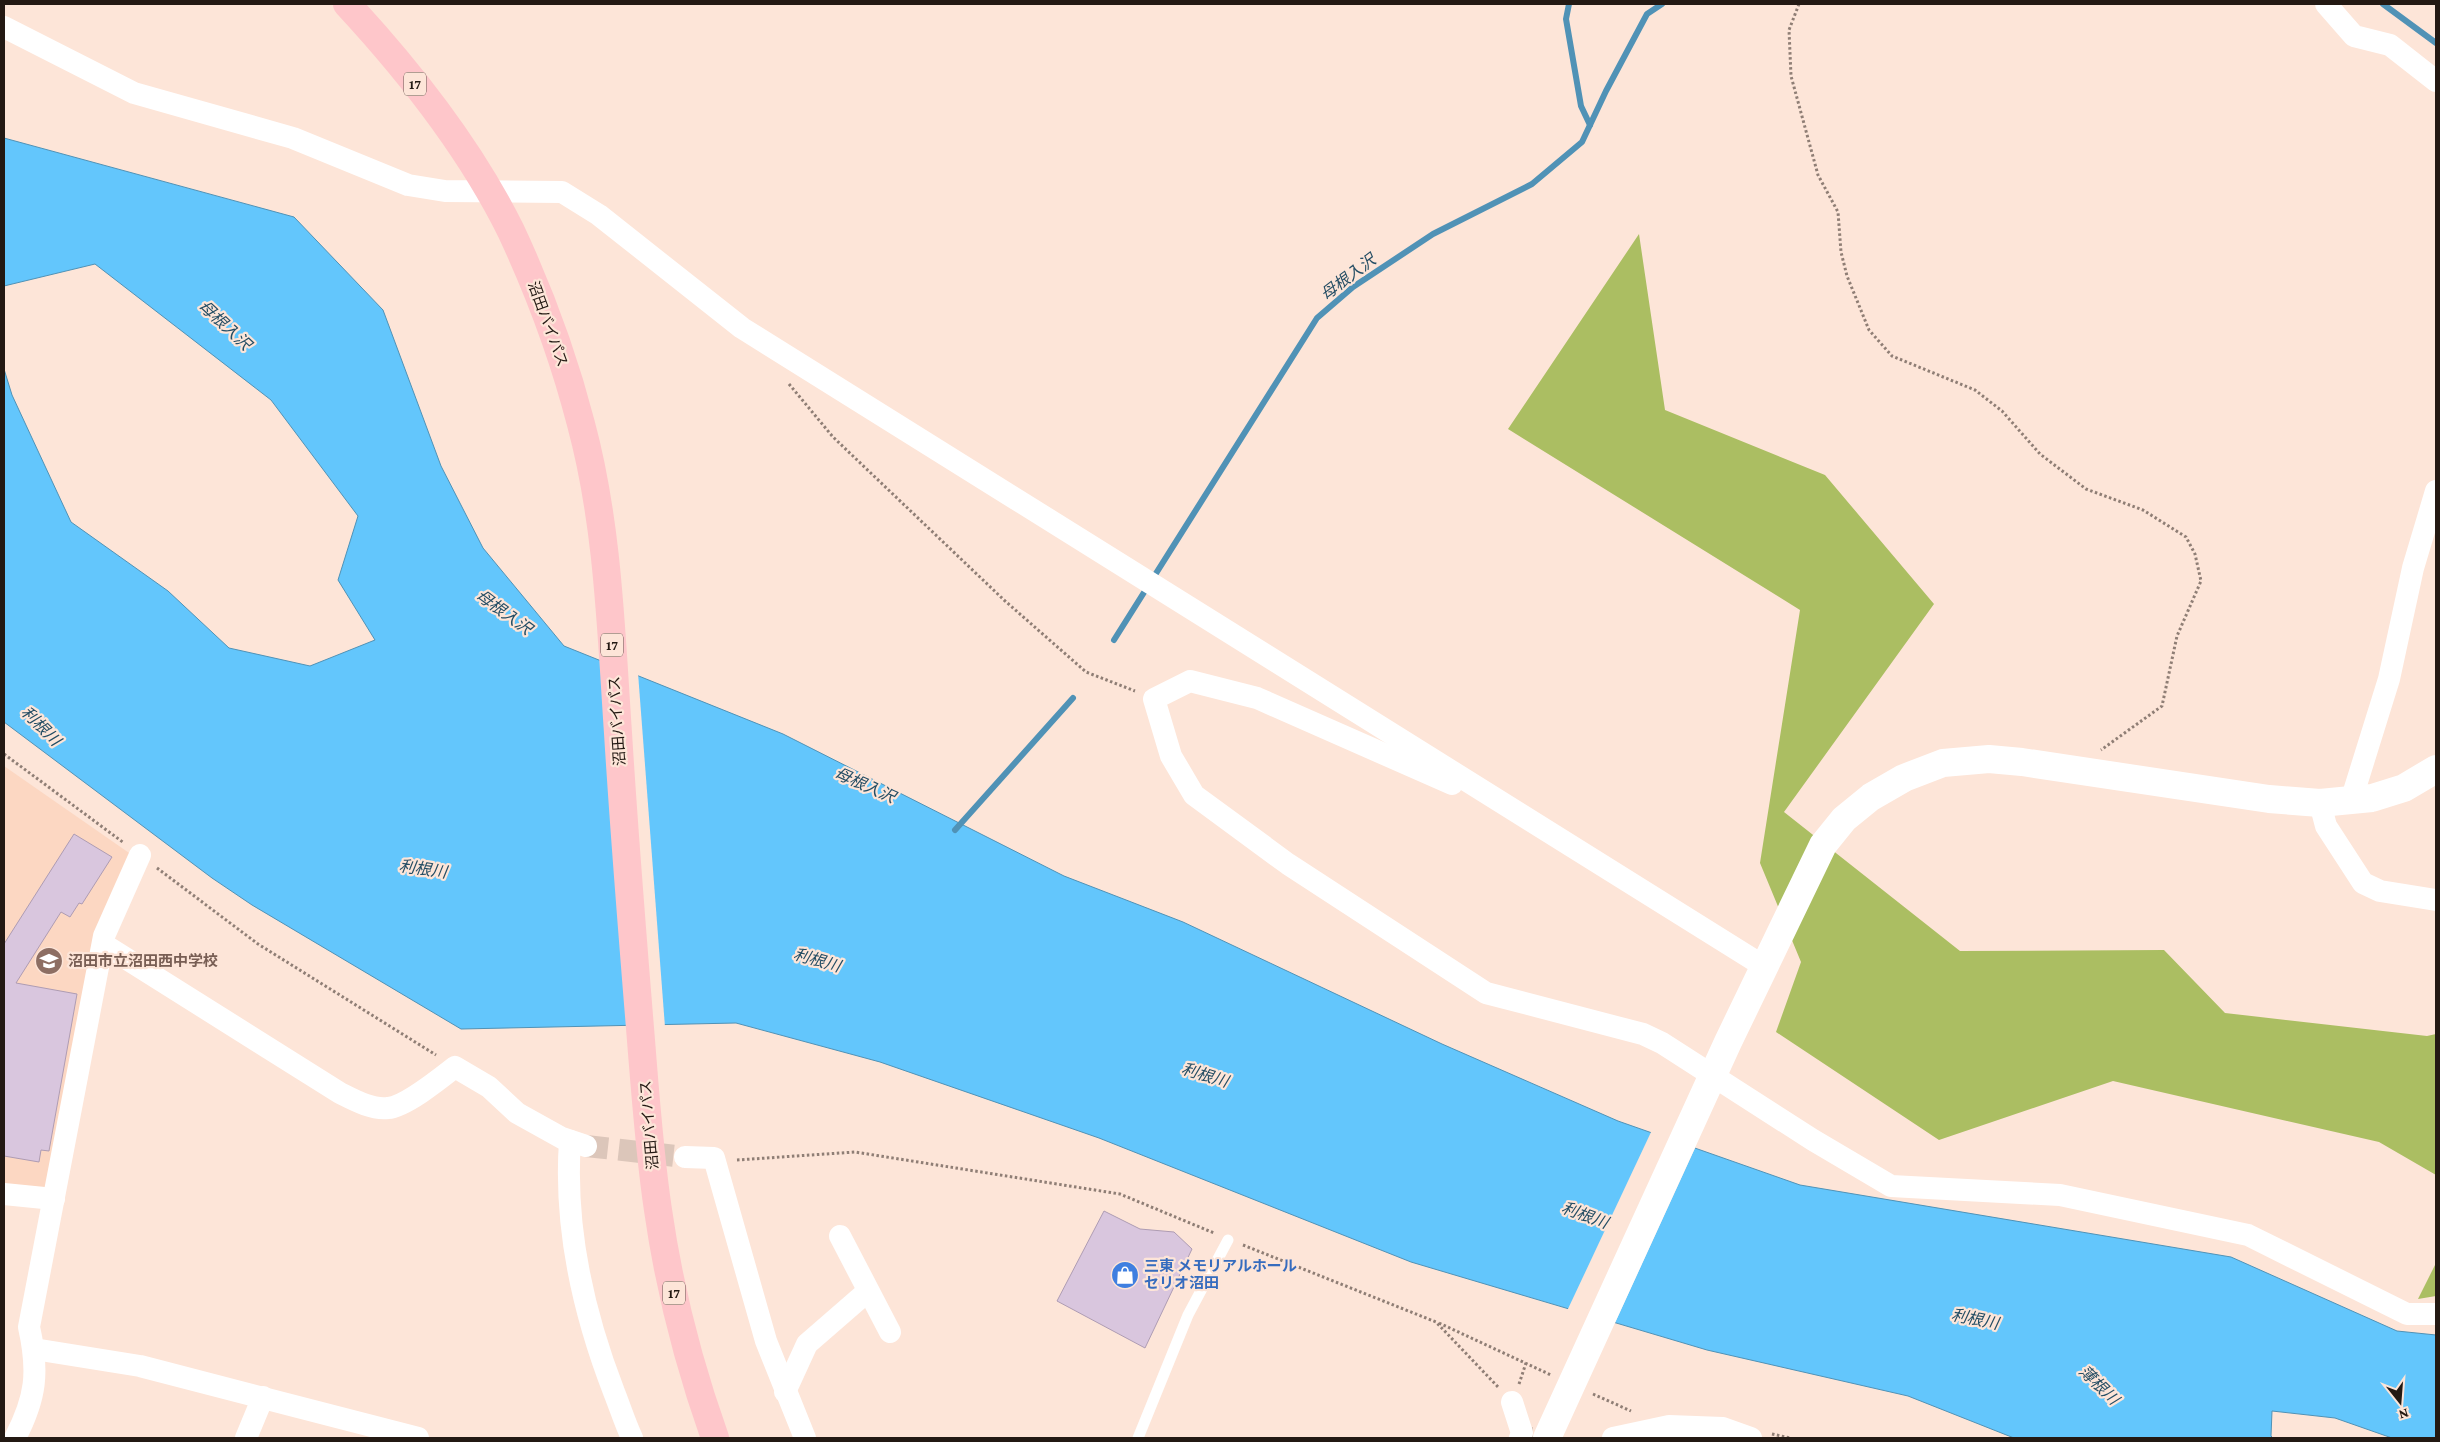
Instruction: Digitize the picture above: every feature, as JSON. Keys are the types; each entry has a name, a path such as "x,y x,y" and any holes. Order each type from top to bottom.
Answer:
{"highway":[{"name":"沼田バイパス","path":"347,4 420,89 476,170 510,229 550,325 572,390 593,473 608,589 626,870 650,1143 658,1212 671,1280 699,1394 715,1438"}],"street":[{"path":"2326,4 2354,36 2390,45 2436,81"},
{"path":"4,27 134,93 293,138 408,185 445,191 562,192 599,215 742,328 1765,967"},
{"path":"2351,801 2389,679 2412,568 2436,491"},
{"path":"1514,810 1257,698 1190,681 1154,699 1172,756 1194,795 1288,864 1486,993 1643,1034 1662,1043 1891,1186 2060,1195 2248,1235 2407,1314 2436,1314"},
{"path":"1512,1402 1530,1437 1569,1387 1728,1042 1824,845 1844,819 1871,797 1904,778 1943,763 1989,759 2074,769 2269,799 2320,802 2372,798 2404,788 2436,769"},
{"path":"2320,802 2326,826 2363,883 2380,891 2436,900"},
{"path":"15,1438 29,1412 36,1385 34,1349 29,1328 104,936 140,855"},
{"path":"103,944 340,1093 362,1104 389,1108 422,1093 455,1067 489,1087 517,1113 578,1144 568,1170 579,1281 603,1363 632,1438"},
{"path":"685,1157 714,1158 766,1342 805,1438"},
{"path":"4,1194 54,1199"},
{"path":"840,1236 890,1332"},
{"path":"785,1392 807,1344 868,1291"},
{"path":"34,1349 140,1366 418,1438"},
{"path":"246,1438 263,1397"},
{"path":"1613,1438 1669,1426 1723,1428 1757,1435"}],"lane":[{"path":"1138,1438 1188,1315 1228,1240"}],"path":[{"path":"1799,4 1789,30 1791,76 1818,175 1838,212 1841,252 1847,276 1869,330 1892,356 1975,390 2002,411 2040,454 2086,489 2143,510 2186,537 2195,554 2201,581 2177,636 2162,706 2074,769"},
{"path":"784,379 833,437 1004,600 1086,672 1154,699"},
{"path":"4,754 258,944 455,1067"},
{"path":"714,1158 740,1160 856,1152 1120,1194 1228,1240 1436,1322 1569,1387 1633,1413"},
{"path":"1436,1322 1512,1402"},
{"path":"1757,1435 1790,1438"}],"shaded area":[{"name":"沼田市立沼田西中学校","path":"4,766 132,855 51,1184 43,1191 4,1187"}],"green space":[{"path":"1639,234 1665,410 1825,475 1934,604 1784,812 1960,951 2164,950 2225,1013 2427,1036 2436,1034 2436,1175 2379,1142 2113,1081 1939,1140 1776,1032 1801,962 1760,863 1800,610 1508,429"},
{"path":"2436,1263 2436,1296 2418,1299"}],"water":[{"path":"4,138 294,217 383,310 441,466 483,548 564,646 783,734 1064,876 1183,922 1442,1044 1618,1121 1800,1185 2231,1257 2397,1331 2436,1335 2436,1438 2392,1438 2335,1418 2272,1411 2271,1436 2273,1438 2014,1438 1908,1396 1707,1350 1411,1262 1099,1138 880,1062 736,1023 461,1029 252,905 212,878 4,722 4,369 12,395 71,522 168,591 229,648 310,666 375,640 338,580 358,516 271,400 95,264 4,286"}],"pier":[{"path":"600,658 638,673 665,1027 627,1028"},
{"path":"1652,1130 1696,1146 1614,1325 1567,1311"}],"building":[{"path":"74,834 112,857 82,904 79,903 70,917 61,912 16,983 77,994 49,1151 41,1150 39,1162 4,1156 4,944"},
{"name":"三東 メモリアルホール セリオ沼田","path":"1104,1211 1140,1229 1174,1232 1192,1249 1145,1348 1057,1301"}],"waterway":[{"path":"1569,4 1566,19 1581,106 1590,125"},
{"name":"母根入沢","path":"1114,640 1317,318 1353,287 1433,234 1532,184 1582,142 1606,91 1647,14 1662,4"},
{"name":"母根入沢","path":"2383,4 2436,43"},
{"name":"母根入沢","path":"955,830 1073,698"}],"tunnel":[{"path":"586,1146 685,1157"}],"place":[{"name":"沼田市立沼田西中学校","path":"49,961"},
{"name":"三東 メモリアルホール セリオ沼田","path":"1125,1275"}],"water label":[{"name":"利根川","path":"41,726"},
{"name":"利根川","path":"423,869"},
{"name":"利根川","path":"817,960"},
{"name":"利根川","path":"1205,1075"},
{"name":"利根川","path":"1585,1215"},
{"name":"利根川","path":"1975,1319"},
{"name":"薄根川","path":"2099,1385"}]}
